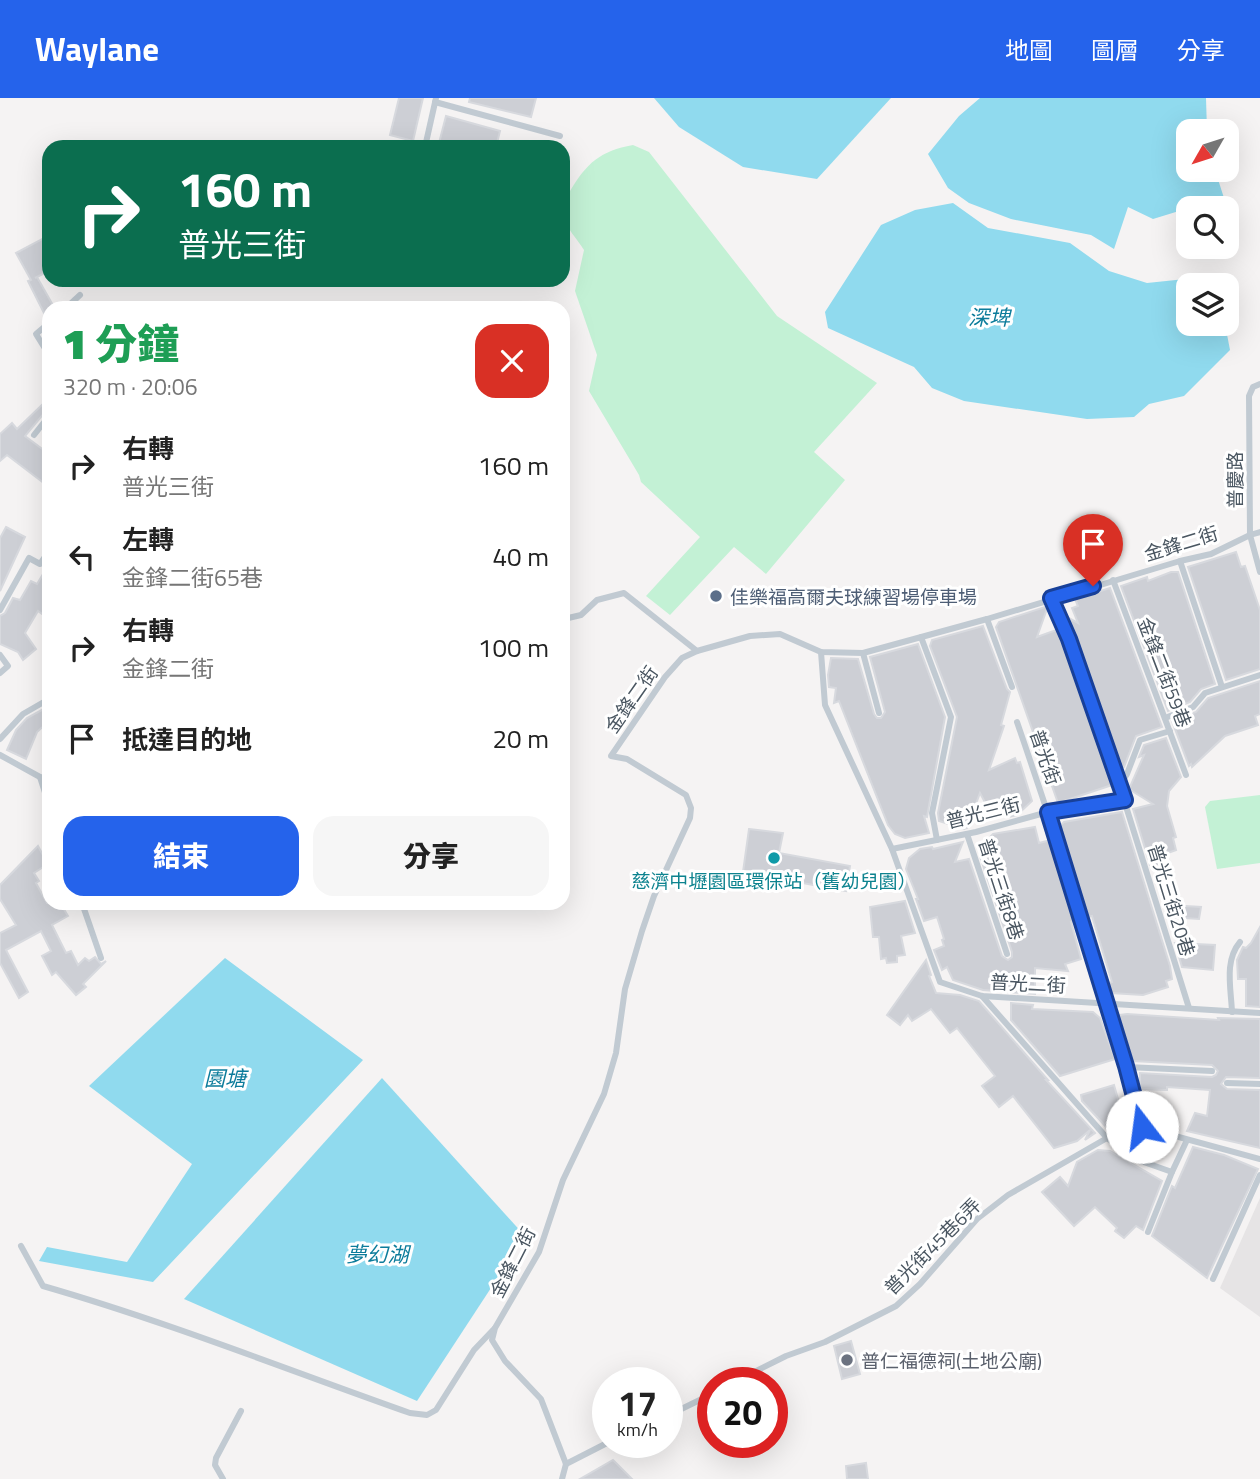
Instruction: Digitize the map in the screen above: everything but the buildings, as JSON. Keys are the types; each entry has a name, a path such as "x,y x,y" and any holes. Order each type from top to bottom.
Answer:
{"lane":[{"path":"427,140 436,100 560,136"},
{"path":"74,301 80,295"},
{"path":"42,329 36,334 42,344"},
{"name":"普慶路","path":"1257,386 1249,397 1250,535 1260,572"},
{"path":"34,435 42,425"},
{"name":"金鋒二街","path":"566,1464 541,1399 505,1361 492,1340 495,1328 539,1252 564,1180 604,1094 616,1054 625,989 642,931 654,897 690,818 691,808 686,796 627,760 611,756 665,677 682,657 750,636 780,634 821,652 863,653 1211,554 1260,532"},
{"path":"0,610 29,558 40,564 42,561"},
{"path":"1180,561 1222,687"},
{"name":"金鋒二街59巷","path":"1113,580 1186,775"},
{"path":"570,618 581,615 597,600 624,593 698,651"},
{"name":"普光三街20巷","path":"1051,598 1069,639 1125,800 1189,1008"},
{"path":"987,619 1012,687"},
{"path":"920,637 951,717 932,813 937,840"},
{"name":"普光二街","path":"821,652 825,705 892,849 940,982 982,996 1260,1013"},
{"path":"863,653 879,713"},
{"path":"0,655 8,666 0,673"},
{"path":"1165,718 1193,707 1205,693 1260,675"},
{"path":"0,738 23,714 42,703"},
{"name":"普光街","path":"1017,723 1048,812 1126,1066 1142,1127 1260,1158"},
{"path":"1119,786 1127,774 1140,740 1170,731"},
{"path":"0,755 40,777 42,783"},
{"name":"普光三街","path":"892,849 967,834 1048,812 1125,800"},
{"name":"普光三街8巷","path":"967,834 1007,954"},
{"path":"84,910 101,958"},
{"path":"1232,1012 1229,966 1233,950 1240,942"},
{"path":"982,996 1107,1138 1138,1160 1172,1172"},
{"path":"1126,1066 1212,1072"},
{"path":"1227,1083 1260,1084"},
{"name":"普光街45巷6弄","path":"764,1367 825,1342 896,1307 920,1284 976,1219 1009,1195 1107,1138"},
{"path":"1148,1232 1187,1140"},
{"path":"1213,1279 1260,1175"},
{"path":"21,1246 43,1286 202,1337 410,1413 427,1415 436,1410 474,1350 495,1328"},
{"path":"223,1479 215,1465 216,1458 241,1410"},
{"path":"562,1479 566,1464 592,1451"}],"shaded area":[{"path":"1260,1198 1260,1317 1220,1288"}],"green space":[{"path":"633,145 649,152 777,316 877,383 814,452 845,480 766,574 734,547 670,615 646,596 700,537 641,482 589,391 597,355 575,291 584,250 570,229 570,191 582,173 596,160"},
{"path":"1260,795 1260,863 1217,869 1205,807 1210,801"}],"water":[{"path":"654,98 891,98 817,179 743,167 679,127"},
{"path":"980,98 1206,98 1207,119 1176,119 1176,182 1219,182 1223,196 1176,196 1176,212 1153,219 1128,207 1114,249 1091,235 1011,219 969,203 948,188 928,154 959,116"},
{"name":"深埤","path":"953,203 988,228 1070,243 1109,271 1147,283 1176,280 1176,336 1227,336 1230,350 1184,396 1149,404 1134,417 1087,419 964,401 932,388 914,367 828,328 825,312 881,225 915,210"},
{"name":"園塘","path":"225,958 363,1060 153,1282 39,1261 47,1247 127,1262 192,1164 89,1086"},
{"name":"夢幻湖","path":"382,1078 525,1236 417,1401 184,1299"}],"place":[{"name":"佳樂福高爾夫球練習場停車場","path":"716,596"},
{"name":"慈濟中壢園區環保站（舊幼兒園）","path":"774,858"},
{"name":"普仁福德祠(土地公廟)","path":"847,1360"}],"route":[{"path":"1093,586 1051,598 1069,639 1125,800 1048,812 1126,1066 1142,1127"}]}
